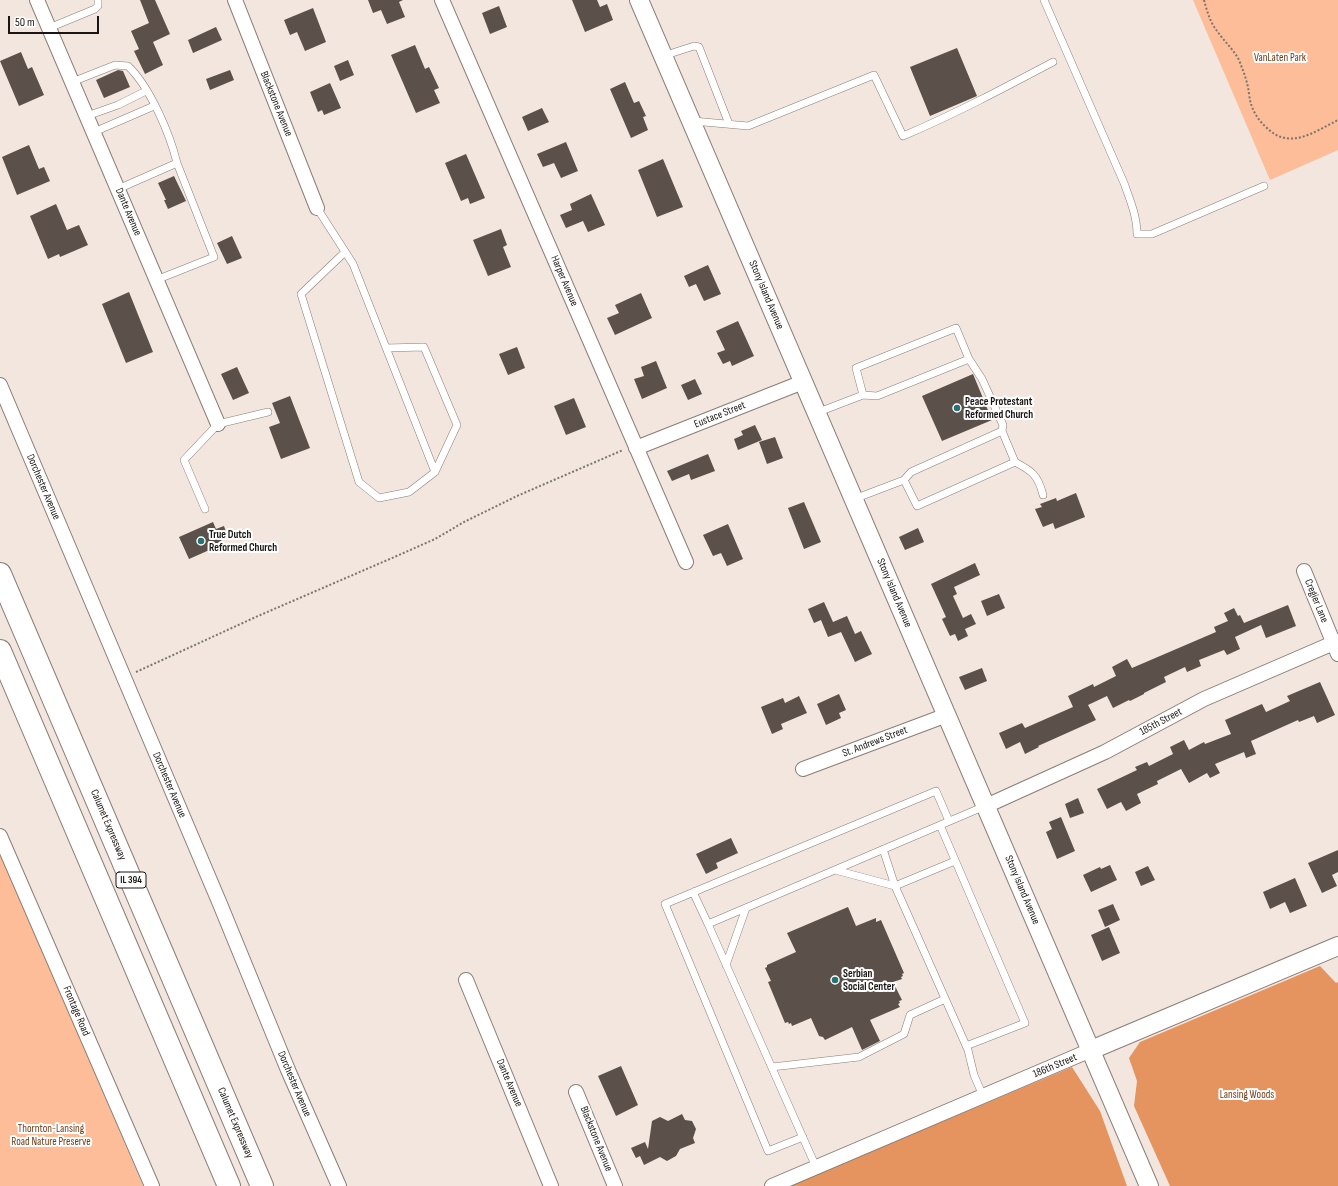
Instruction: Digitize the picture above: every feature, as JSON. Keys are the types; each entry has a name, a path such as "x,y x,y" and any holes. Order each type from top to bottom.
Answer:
{"highway":[{"name":"Calumet Expressway","path":"0,574 262,1186"},
{"name":"IL 394","path":"0,651 229,1186"}],"street":[{"name":"Dante Avenue","path":"37,0 218,424"},
{"name":"Blackstone Avenue","path":"235,0 317,208"},
{"name":"Harper Avenue","path":"442,0 686,562"},
{"name":"Stony Island Avenue","path":"639,0 1149,1186"},
{"name":"Eustace Street","path":"636,446 803,382"},
{"name":"Dorchester Avenue","path":"0,384 220,904 288,1070 339,1186"},
{"name":"Cregier Lane","path":"1304,571 1337,646"},
{"name":"185th Street","path":"986,806 1105,752 1204,699 1337,646"},
{"name":"St. Andrews Street","path":"803,770 947,715"},
{"name":"Frontage Road","path":"0,836 152,1186"},
{"name":"186th Street","path":"772,1186 1338,946"},
{"name":"Dante Avenue","path":"466,980 551,1186"},
{"name":"Blackstone Avenue","path":"576,1092 615,1186"}],"lane":[{"path":"49,28 95,9 98,6 98,0"},
{"path":"1044,0 1124,183 1133,209 1137,225 1137,234 1152,234 1264,186"},
{"path":"663,56 694,46 698,47 729,124"},
{"path":"691,121 748,126 874,75 904,136 977,103 1053,62"},
{"path":"72,82 115,65 128,66 146,91 172,146 177,163 214,257 156,280"},
{"path":"87,116 118,105 146,91"},
{"path":"94,132 154,106"},
{"path":"118,189 177,163"},
{"path":"317,208 353,264 435,472"},
{"path":"345,252 301,294 360,482 379,498 409,492 435,472 457,425 424,347 386,348"},
{"path":"863,395 856,368 956,328 969,358 982,379 1003,425 1002,431 1015,462 1030,470 1040,483 1043,495"},
{"path":"816,413 863,395 877,396 969,358"},
{"path":"205,510 184,460 218,424 268,412"},
{"path":"854,499 904,480 911,472 1002,431"},
{"path":"904,480 917,506 1015,462"},
{"path":"803,1137 768,1152 665,904 936,791 950,821"},
{"path":"708,924 986,806"},
{"path":"940,825 1025,1023 966,1046"},
{"path":"883,849 895,886 966,1046 974,1075 983,1096"},
{"path":"835,870 895,886 955,861"},
{"path":"693,892 816,1167"},
{"path":"726,965 746,908"},
{"path":"772,1067 859,1057 904,1034 910,1014 945,999"}],"path":[{"path":"1204,0 1211,20 1217,31 1234,52 1240,64 1255,113 1260,122 1268,130 1276,136 1296,138 1306,136 1338,120"},
{"path":"124,677 150,667 251,619 435,539 464,522 516,496 636,446"}],"green space":[{"name":"VanLaten Park","path":"1193,0 1338,0 1338,150 1270,180"},
{"name":"Thornton-Lansing Road Nature Preserve","path":"0,852 143,1186 0,1186"},
{"name":"Lansing Woods","path":"1320,966 1336,983 1338,982 1338,1186 1170,1186 1134,1106 1137,1081 1129,1058 1140,1042"},
{"path":"1072,1067 1100,1111 1127,1186 789,1186"}],"building":[{"path":"140,0 155,0 170,34 153,42 163,65 145,74 134,51 139,49 131,31 149,23"},
{"path":"368,0 403,0 399,2 405,17 387,24 381,10 373,13"},
{"path":"572,0 597,0 600,7 607,4 613,20 585,32"},
{"path":"499,6 507,27 490,34 482,13"},
{"path":"313,8 326,42 305,51 297,32 290,35 284,20"},
{"path":"216,27 222,40 193,53 188,40"},
{"path":"415,45 425,69 429,67 439,88 434,90 440,103 416,113 391,55"},
{"path":"957,48 977,96 930,116 910,67"},
{"path":"21,52 28,69 32,67 44,95 19,106 0,61"},
{"path":"348,60 354,75 340,81 334,66"},
{"path":"118,70 123,71 130,87 104,98 96,80"},
{"path":"230,70 234,80 210,90 206,79"},
{"path":"625,82 634,103 639,101 646,116 643,117 648,130 631,138 610,89"},
{"path":"330,83 341,108 324,115 322,110 318,112 310,92"},
{"path":"542,108 549,122 528,131 522,117"},
{"path":"566,142 578,171 561,178 554,163 543,167 537,154"},
{"path":"29,145 39,169 44,167 50,181 17,195 2,157"},
{"path":"466,154 485,198 470,204 468,198 461,201 445,163"},
{"path":"663,159 683,207 657,217 638,170"},
{"path":"174,176 186,201 168,209 164,200 166,200 158,183"},
{"path":"591,194 605,225 588,232 583,221 566,228 560,215 572,210 570,204"},
{"path":"56,204 67,230 79,225 88,245 60,257 59,254 48,259 30,216"},
{"path":"501,229 507,245 503,247 511,267 488,276 473,240"},
{"path":"232,236 242,258 227,264 217,243"},
{"path":"708,265 721,294 704,301 696,284 689,287 684,276"},
{"path":"129,292 153,352 126,363 102,304"},
{"path":"641,293 652,318 615,335 607,318 619,313 615,305"},
{"path":"738,321 754,356 732,366 730,361 723,364 717,353 725,350 716,331"},
{"path":"517,347 525,368 508,375 499,354"},
{"path":"656,361 667,388 642,399 634,379 644,376 641,367"},
{"path":"237,367 249,393 233,400 221,374"},
{"name":"Peace Protestant Reformed Church","path":"973,374 992,420 942,441 922,396"},
{"path":"695,379 702,394 688,400 681,385"},
{"path":"290,396 310,448 281,459 269,427 280,423 272,403"},
{"path":"574,398 586,427 566,435 554,406"},
{"path":"755,425 762,440 738,450 734,439 743,435 741,431"},
{"path":"775,437 783,458 767,464 759,442"},
{"path":"708,454 715,471 691,480 689,474 672,481 667,471"},
{"path":"1076,493 1085,517 1055,529 1053,523 1043,527 1035,509 1042,507 1040,504 1056,498 1057,501"},
{"path":"804,502 821,542 804,549 788,508"},
{"name":"True Dutch Reformed Church","path":"213,522 216,529 224,526 227,535 220,538 223,544 189,559 179,537"},
{"path":"728,524 743,559 727,566 721,553 713,556 703,535"},
{"path":"918,528 924,542 905,550 899,537"},
{"path":"975,563 980,575 954,587 957,594 953,596 963,618 971,614 976,624 965,629 968,636 958,641 955,634 950,636 942,619 946,617 931,584"},
{"path":"999,594 1005,608 987,616 981,601"},
{"path":"824,602 833,622 847,616 855,634 861,631 872,654 855,662 841,632 828,637 821,620 814,623 808,609"},
{"path":"1288,605 1296,626 1266,638 1261,625 1235,637 1240,649 1227,655 1224,650 1199,660 1201,666 1187,672 1185,667 1164,677 1166,682 1130,701 1129,700 1113,708 1107,696 1088,705 1096,720 1038,746 1039,747 1025,754 1020,742 1006,749 999,733 1022,723 1025,728 1073,707 1068,696 1093,684 1094,687 1116,676 1112,667 1127,659 1132,668 1216,632 1214,627 1228,621 1224,613 1234,608 1244,623"},
{"path":"982,668 987,681 965,690 959,677"},
{"path":"1320,682 1335,715 1317,723 1314,716 1299,722 1298,720 1251,741 1256,754 1246,758 1244,752 1215,764 1220,773 1210,778 1207,773 1189,783 1181,769 1157,781 1158,784 1137,794 1141,803 1126,811 1121,802 1107,809 1097,789 1137,770 1135,767 1147,762 1149,766 1173,754 1170,747 1184,740 1189,750 1204,742 1205,744 1231,734 1225,720 1262,704 1266,712 1290,701 1287,696"},
{"path":"839,694 846,710 839,713 841,718 826,725 817,704"},
{"path":"799,696 807,713 781,724 783,729 772,734 761,707 783,698 785,703"},
{"path":"1078,798 1084,813 1070,818 1065,804"},
{"path":"1061,817 1075,851 1057,859 1046,832 1052,829 1049,822"},
{"path":"731,838 738,853 716,863 718,868 706,874 696,854"},
{"path":"1338,850 1338,872 1332,875 1337,886 1322,893 1308,863"},
{"path":"1110,865 1117,880 1091,892 1083,875 1100,867 1101,869"},
{"path":"1148,866 1155,880 1141,886 1135,872"},
{"path":"1295,878 1307,906 1290,913 1285,902 1270,909 1263,892"},
{"path":"1113,904 1120,920 1105,927 1098,910"},
{"name":"Serbian Social Center","path":"848,907 856,926 876,918 876,922 881,920 904,973 901,977 902,979 893,982 902,1000 899,1001 900,1003 898,1004 900,1007 870,1020 880,1041 862,1050 852,1027 825,1040 823,1037 819,1036 811,1018 792,1026 791,1023 785,1023 768,982 771,981 765,968 767,965 796,952 787,933"},
{"path":"1109,927 1120,953 1102,961 1091,935"},
{"path":"621,1066 638,1105 616,1116 598,1076"},
{"path":"682,1114 685,1120 692,1121 696,1129 693,1138 695,1143 680,1149 676,1156 667,1161 660,1157 644,1165 640,1156 636,1158 631,1148 645,1142 648,1149 652,1121 660,1117 668,1121"}],"place":[{"name":"Peace Protestant Reformed Church","path":"957,408"},
{"name":"True Dutch Reformed Church","path":"201,541"},
{"name":"Serbian Social Center","path":"835,980"}]}
